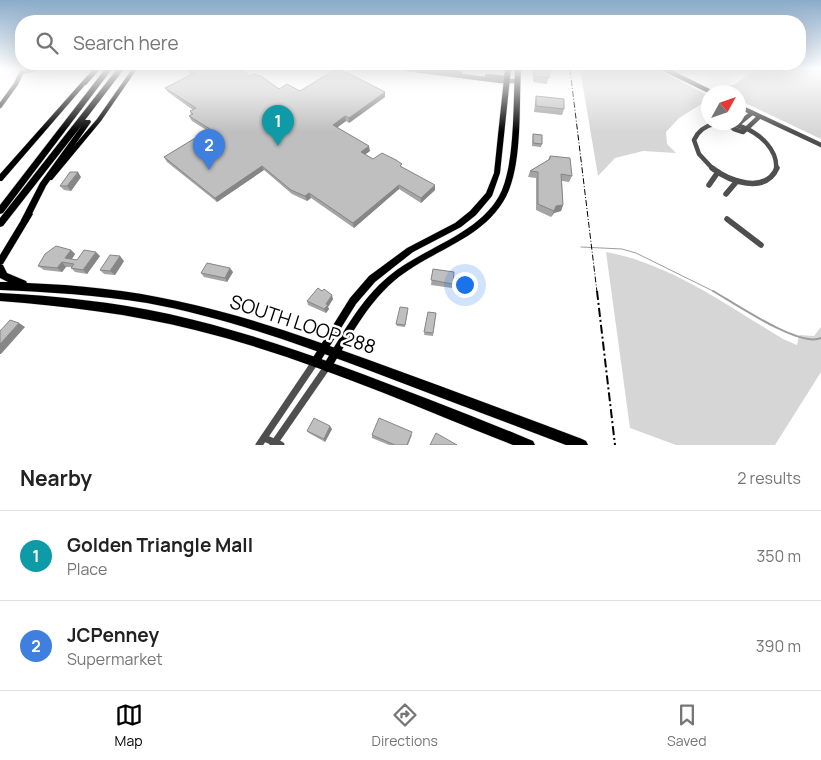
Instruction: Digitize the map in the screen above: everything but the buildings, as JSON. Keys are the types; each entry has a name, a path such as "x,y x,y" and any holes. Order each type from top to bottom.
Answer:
{"highway":[{"path":"0,210 92,90"},
{"path":"0,224 105,90"},
{"path":"25,220 43,185 76,139 106,90"},
{"path":"1,261 4,276 10,280 32,287"},
{"name":"SOUTH LOOP 288","path":"0,286 65,289 152,300 226,317 323,348 582,445"},
{"name":"SOUTH LOOP 288","path":"0,297 101,307 144,314 223,332 315,362 529,445"},
{"path":"0,300 16,298"},
{"path":"144,314 152,300"}],"main road":[{"path":"0,179 79,90"},
{"path":"1,261 45,185 99,120 120,90"},
{"path":"315,362 361,290 378,274 410,250 456,226 478,208 489,194 499,164 506,90"},
{"path":"327,367 352,322 380,289 417,260 464,234 492,211 504,191 510,173 516,90"},
{"path":"456,226 464,234"},
{"path":"380,289 379,283 382,275 407,255 410,250"}],"street":[{"path":"0,106 12,90"},
{"path":"746,110 821,145"},
{"path":"746,118 752,113"},
{"path":"746,127 759,116"},
{"path":"701,130 694,140 699,155 718,172 737,182 750,184 765,182 774,175 778,166 776,156 769,146 746,129"},
{"path":"709,185 718,172"},
{"path":"726,194 737,182"},
{"path":"727,220 761,245"},
{"path":"315,362 261,441 276,444 327,367"}],"shaded area":[{"path":"583,90 698,90 701,92 701,104 679,118 666,132 667,144 676,153 643,151 615,158 598,176"},
{"path":"746,90 821,90 821,139 746,103"},
{"path":"606,252 630,258 676,276 720,300 783,339 797,345 799,335 814,336 821,327 821,372 775,445 676,445 630,428"}],"waterway":[{"path":"581,247 622,249 636,253 713,291"},
{"path":"713,291 783,331 798,337 821,338"}],"railway":[{"path":"573,90 597,292"},
{"path":"597,291 615,445"}],"place":[{"name":"Golden Triangle Mall","path":"278,146"},
{"name":"JCPenney","path":"209,170"}]}
